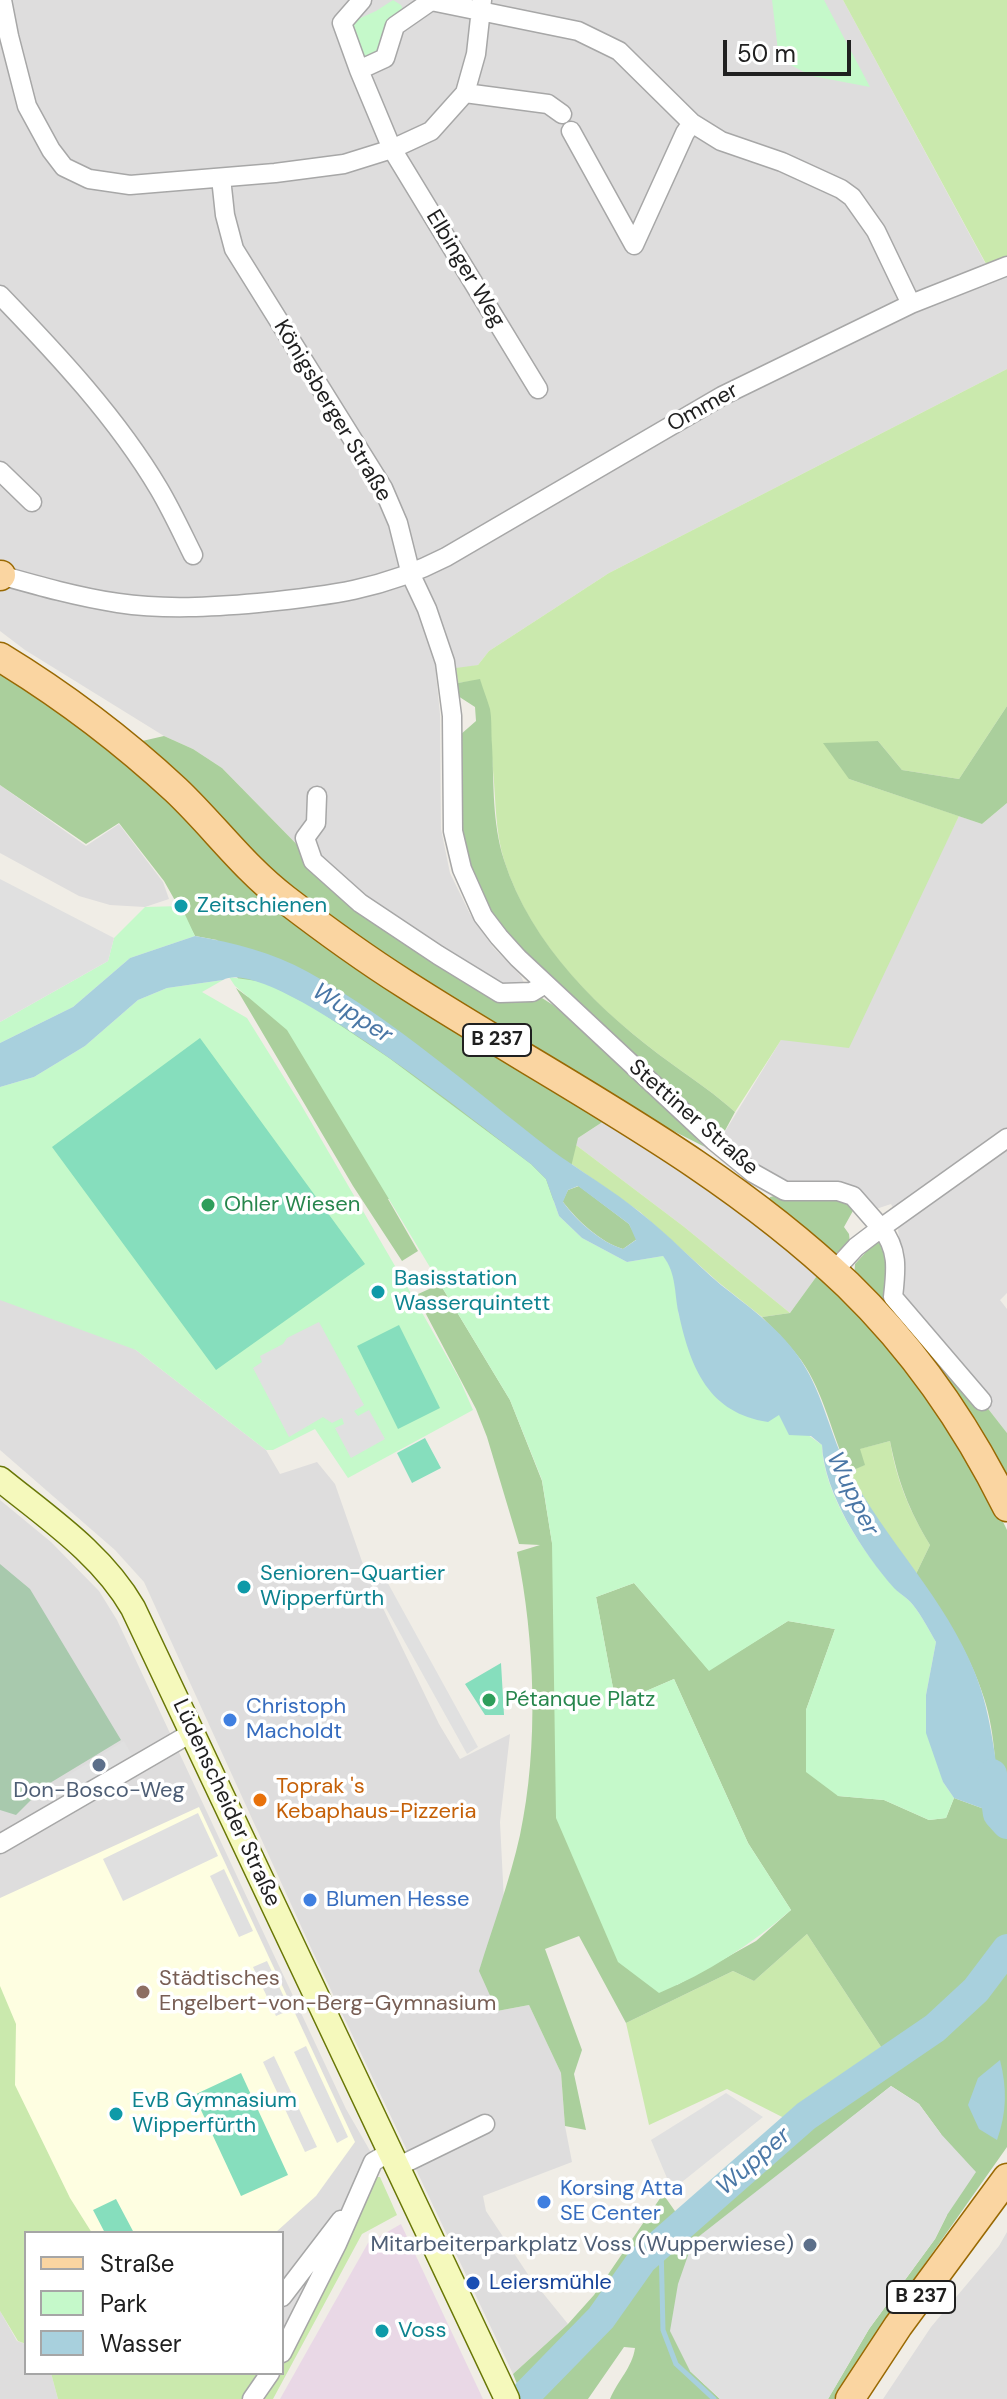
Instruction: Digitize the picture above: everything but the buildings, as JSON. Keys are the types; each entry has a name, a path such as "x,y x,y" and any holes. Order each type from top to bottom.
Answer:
{"main road":[{"name":"B 237","path":"0,657 99,723 176,790 281,896 313,920 404,984 660,1140 771,1219 833,1272 883,1322 929,1379 969,1437 1007,1507"},
{"name":"Lüdenscheider Straße","path":"0,1479 104,1567 133,1608 504,2392"},
{"name":"B 237","path":"850,2399 898,2326 1001,2187"}],"street":[{"path":"2,0 27,106 51,150 64,167 89,179 130,185 344,164 392,149 431,131 465,93 476,54 481,6"},
{"name":"Elbinger Weg","path":"362,0 342,23 392,149 538,389"},
{"path":"359,70 385,58 395,26 430,1 481,6 578,31 619,51 692,123 721,141 807,172 852,197 876,231 911,304"},
{"path":"465,93 548,104 566,123 634,245 692,123"},
{"name":"Königsberger Straße","path":"221,178 225,215 234,249 383,488 398,523 411,575"},
{"name":"Ommer","path":"411,575 490,533 722,396 911,304 1007,266"},
{"path":"0,295 102,409 134,451 160,490 193,555"},
{"path":"0,471 32,502"},
{"path":"0,576 119,603 169,608 310,598 371,587 411,575"},
{"name":"Stettiner Straße","path":"411,575 427,609 449,687 453,831 465,877 491,928 545,984 714,1141 753,1173 785,1191 838,1191 861,1202 891,1239 896,1259 893,1297 982,1401"},
{"path":"317,796 316,823 305,838 313,861 360,903 500,993 532,992 545,984"},
{"path":"833,1272 856,1247 1007,1138"},
{"path":"0,1844 193,1732"},
{"path":"284,2349 337,2244 373,2162 394,2160 485,2124"},
{"path":"284,2294 330,2232 350,2212"},
{"path":"252,2399 269,2375"}],"shaded area":[{"path":"0,0 843,0 990,272 1007,266 1007,369 609,573 489,651 478,665 436,674 440,714 441,829 450,873 470,914 524,983 500,993 313,861 222,768 193,749 164,736 25,650 0,631 0,591 3,588 0,565"},
{"path":"0,785 86,846 119,824 163,882 169,899 145,907 110,905 79,896 0,853"},
{"path":"1007,803 1007,1293 1000,1300 1007,1309 1007,1433 900,1296 903,1263 898,1230 900,1222 891,1204 873,1210 785,1183 766,1173 721,1138 781,1040 939,856 959,816 982,824"},
{"path":"0,879 114,938 108,961 0,1022"},
{"path":"604,1121 718,1197 819,1273 790,1313 683,1226 572,1142"},
{"path":"0,1263 136,1350 266,1450 280,1474 317,1462 335,1484 366,1573 439,1724 460,1759 510,1734 500,1822 504,1902 497,2011 529,2005 561,2073 565,2126 572,2162 483,2196 486,2211 529,2276 568,2324 513,2374 311,1948 144,1582 115,1550 0,1450"},
{"path":"319,1322 364,1405 354,1411 358,1416 369,1410 385,1439 351,1458 335,1428 344,1424 342,1418 332,1423 323,1417 289,1437 253,1368 262,1362 260,1356"},
{"name":"Städtisches Engelbert-von-Berg-Gymnasium","path":"0,1500 51,1542 99,1591 117,1620 346,2109 377,2163 284,2336 284,2231 91,2231 0,1986"},
{"path":"0,1564 30,1589 121,1740 45,1786 16,1815 0,1810"},
{"path":"379,1567 478,1747 467,1754 367,1574"},
{"name":"Don-Bosco-Weg","path":"124,1741 132,1755 75,1789 67,1776"},
{"name":"Städtisches Engelbert-von-Berg-Gymnasium","path":"199,1807 355,2142 316,2196 277,2231 81,2231 0,2086 0,1898"},
{"path":"198,1813 218,1856 123,1901 103,1859"},
{"path":"224,1869 253,1931 239,1937 210,1876"},
{"path":"267,1961 290,2010 276,2016 253,1967"},
{"path":"306,2046 348,2137 337,2143 294,2052"},
{"path":"274,2056 317,2147 305,2152 263,2062"},
{"name":"Mitarbeiterparkplatz Voss (Wupperwiese)","path":"891,2086 919,2104 941,2134 976,2172 935,2239 869,2329 828,2399 720,2399 690,2371 670,2331 678,2284 693,2241"},
{"path":"726,2093 763,2117 672,2190 651,2140"},
{"path":"401,2224 483,2399 280,2399 368,2243"},
{"path":"1007,2232 1007,2399 883,2399 931,2327 999,2246"},
{"path":"0,2311 17,2341 24,2343 24,2375 52,2375 58,2399 0,2399"}],"green space":[{"path":"393,0 401,5 404,12 383,51 366,60 345,25"},
{"path":"772,0 824,0 870,87 812,76 779,59"},
{"path":"843,0 1007,0 1007,266 991,273"},
{"path":"1007,369 1007,706 959,779 902,770 878,741 849,779 959,816 849,1048 781,1040 735,1112 646,1044 595,1000 550,949 532,921 516,891 501,849 491,747 480,680 458,683 456,668 478,665 489,651 609,573"},
{"path":"0,674 116,747 164,736 193,749 222,768 313,861 438,955 532,999 542,998 614,1057 705,1147 616,1102 604,1121 578,1138 563,1200 568,1190 579,1186 629,1224 637,1239 623,1249 614,1246 590,1230 563,1202 499,1192 388,1199 418,1251 402,1261 353,1186 236,988 248,997 217,940 195,936 164,881 119,823 86,844 0,785"},
{"path":"480,679 491,713 497,831 516,891 550,948 595,999 646,1044 735,1112 721,1138 526,956 483,900 469,861 461,807 460,735 476,721 475,707 458,696 458,683"},
{"path":"1007,706 1007,803 982,824 849,779 823,743 878,741 902,770 959,779"},
{"path":"181,906 195,936 130,958 73,1007 0,1043 0,1022 108,961 114,938 145,907"},
{"path":"229,977 264,982 313,1007 389,1058 531,1164 546,1179 559,1216 582,1238 627,1262 663,1256 673,1269 679,1316 779,1414 822,1445 829,1483 847,1521 883,1574 916,1609 936,1642 926,1695 943,1782 954,1798 946,1818 929,1820 884,1800 838,1796 806,1772 806,1710 835,1629 788,1621 709,1671 634,1583 596,1597 616,1704 674,1679 748,1843 791,1910 728,1957 659,1993 618,1962 556,1818 552,1543 542,1480 510,1400 287,1030 235,986"},
{"path":"223,980 202,992 247,1018 416,1302 459,1378 473,1410 348,1478 315,1429 273,1450 266,1450 136,1350 0,1300 0,1087 34,1077 85,1046 138,1000 167,988"},
{"name":"Ohler Wiesen","path":"200,1038 365,1264 216,1370 52,1147"},
{"path":"572,1142 683,1226 790,1313 762,1317 640,1212 553,1151"},
{"path":"770,1197 848,1200 854,1209 844,1227 850,1243 830,1258 767,1204"},
{"path":"876,1241 885,1241 888,1297 1007,1433 1007,1487 854,1278 855,1264"},
{"path":"819,1273 875,1331 925,1392 969,1459 1007,1530 1007,2147 888,2316 834,2399 828,2399 869,2329 935,2239 947,2215 941,2134 919,2104 891,2086 816,2146 690,2371 720,2399 610,2399 628,2368 635,2348 624,2347 588,2399 523,2399 513,2374 568,2324 594,2295 663,2194 684,2224 806,2116 889,2059 807,1934 754,1981 733,1971 626,2023 579,1936 545,1949 582,2050 574,2074 586,2130 565,2126 561,2073 529,2005 497,2011 479,1971 511,1869 526,1801 532,1730 531,1657 517,1552 540,1545 519,1544 476,1409 416,1295 440,1284 510,1400 542,1481 552,1543 677,1985 756,1941 791,1910 748,1843 674,1679 616,1704 596,1597 634,1583 709,1670 788,1621 835,1629 806,1710 838,1796 884,1800 929,1820 946,1818 954,1798 998,1814 993,1741 984,1698 946,1618 916,1574 930,1545 905,1495 890,1441 860,1449 865,1465 849,1472 809,1373 792,1349 762,1317 790,1313"},
{"path":"399,1325 440,1408 398,1429 357,1346"},
{"path":"425,1438 441,1468 412,1483 397,1453"},
{"path":"890,1441 905,1495 930,1545 916,1574 883,1529 849,1472 864,1465 859,1449"},
{"name":"Pétanque Platz","path":"501,1663 504,1715 485,1715 465,1684"},
{"path":"807,1934 889,2059 796,2124 727,2089 649,2125 626,2023 733,1971 754,1981"},
{"path":"0,1986 16,2024 15,2085 70,2198 91,2231 24,2231 24,2343 18,2341 0,2311"},
{"path":"241,2073 288,2175 241,2196 194,2095"},
{"path":"374,2177 380,2177 397,2215 362,2234 273,2399 58,2399 52,2375 284,2375 284,2357"},
{"path":"116,2199 133,2231 104,2231 93,2210"}],"water":[{"path":"195,936 253,949 308,972 402,1033 550,1149 631,1205 775,1330 794,1350 810,1375 842,1458 864,1497 932,1595 963,1646 981,1689 989,1722 1003,1807 998,1814 954,1798 943,1782 926,1733 926,1695 936,1642 916,1609 882,1574 847,1521 830,1483 822,1445 811,1436 789,1435 779,1415 768,1422 731,1409 706,1385 684,1335 673,1277 663,1256 627,1262 582,1238 559,1216 546,1179 531,1164 426,1084 329,1018 284,993 247,979 167,988 138,1000 85,1046 34,1077 0,1087 0,1043 73,1007 130,958","holes":["578,1186 629,1224 636,1240 623,1249 606,1241 582,1223 563,1202 568,1190"]},
{"path":"1000,2060 1005,2100 997,2140 979,2129 968,2105 978,2078"}],"waterway":[{"name":"Wupper","path":"992,1774 998,1814 1007,1824"},
{"name":"Wupper","path":"522,2399 601,2318 642,2260 806,2116 935,2028 976,1990 1007,1949"},
{"path":"661,2243 663,2330 676,2364 714,2399"}],"place":[{"name":"Zeitschienen","path":"181,906"},
{"name":"Ohler Wiesen","path":"208,1205"},
{"name":"Basisstation Wasserquintett","path":"378,1292"},
{"name":"Senioren-Quartier Wipperfürth","path":"244,1587"},
{"name":"Pétanque Platz","path":"489,1700"},
{"name":"Christoph Macholdt","path":"230,1720"},
{"name":"Don-Bosco-Weg","path":"99,1765"},
{"name":"Toprak 's Kebaphaus-Pizzeria","path":"260,1800"},
{"name":"Blumen Hesse","path":"310,1900"},
{"name":"Städtisches Engelbert-von-Berg-Gymnasium","path":"143,1992"},
{"name":"EvB Gymnasium Wipperfürth","path":"116,2114"},
{"name":"Korsing Atta SE Center","path":"544,2202"},
{"name":"Mitarbeiterparkplatz Voss (Wupperwiese)","path":"810,2245"},
{"name":"Leiersmühle","path":"473,2283"},
{"name":"Voss","path":"382,2331"}]}
